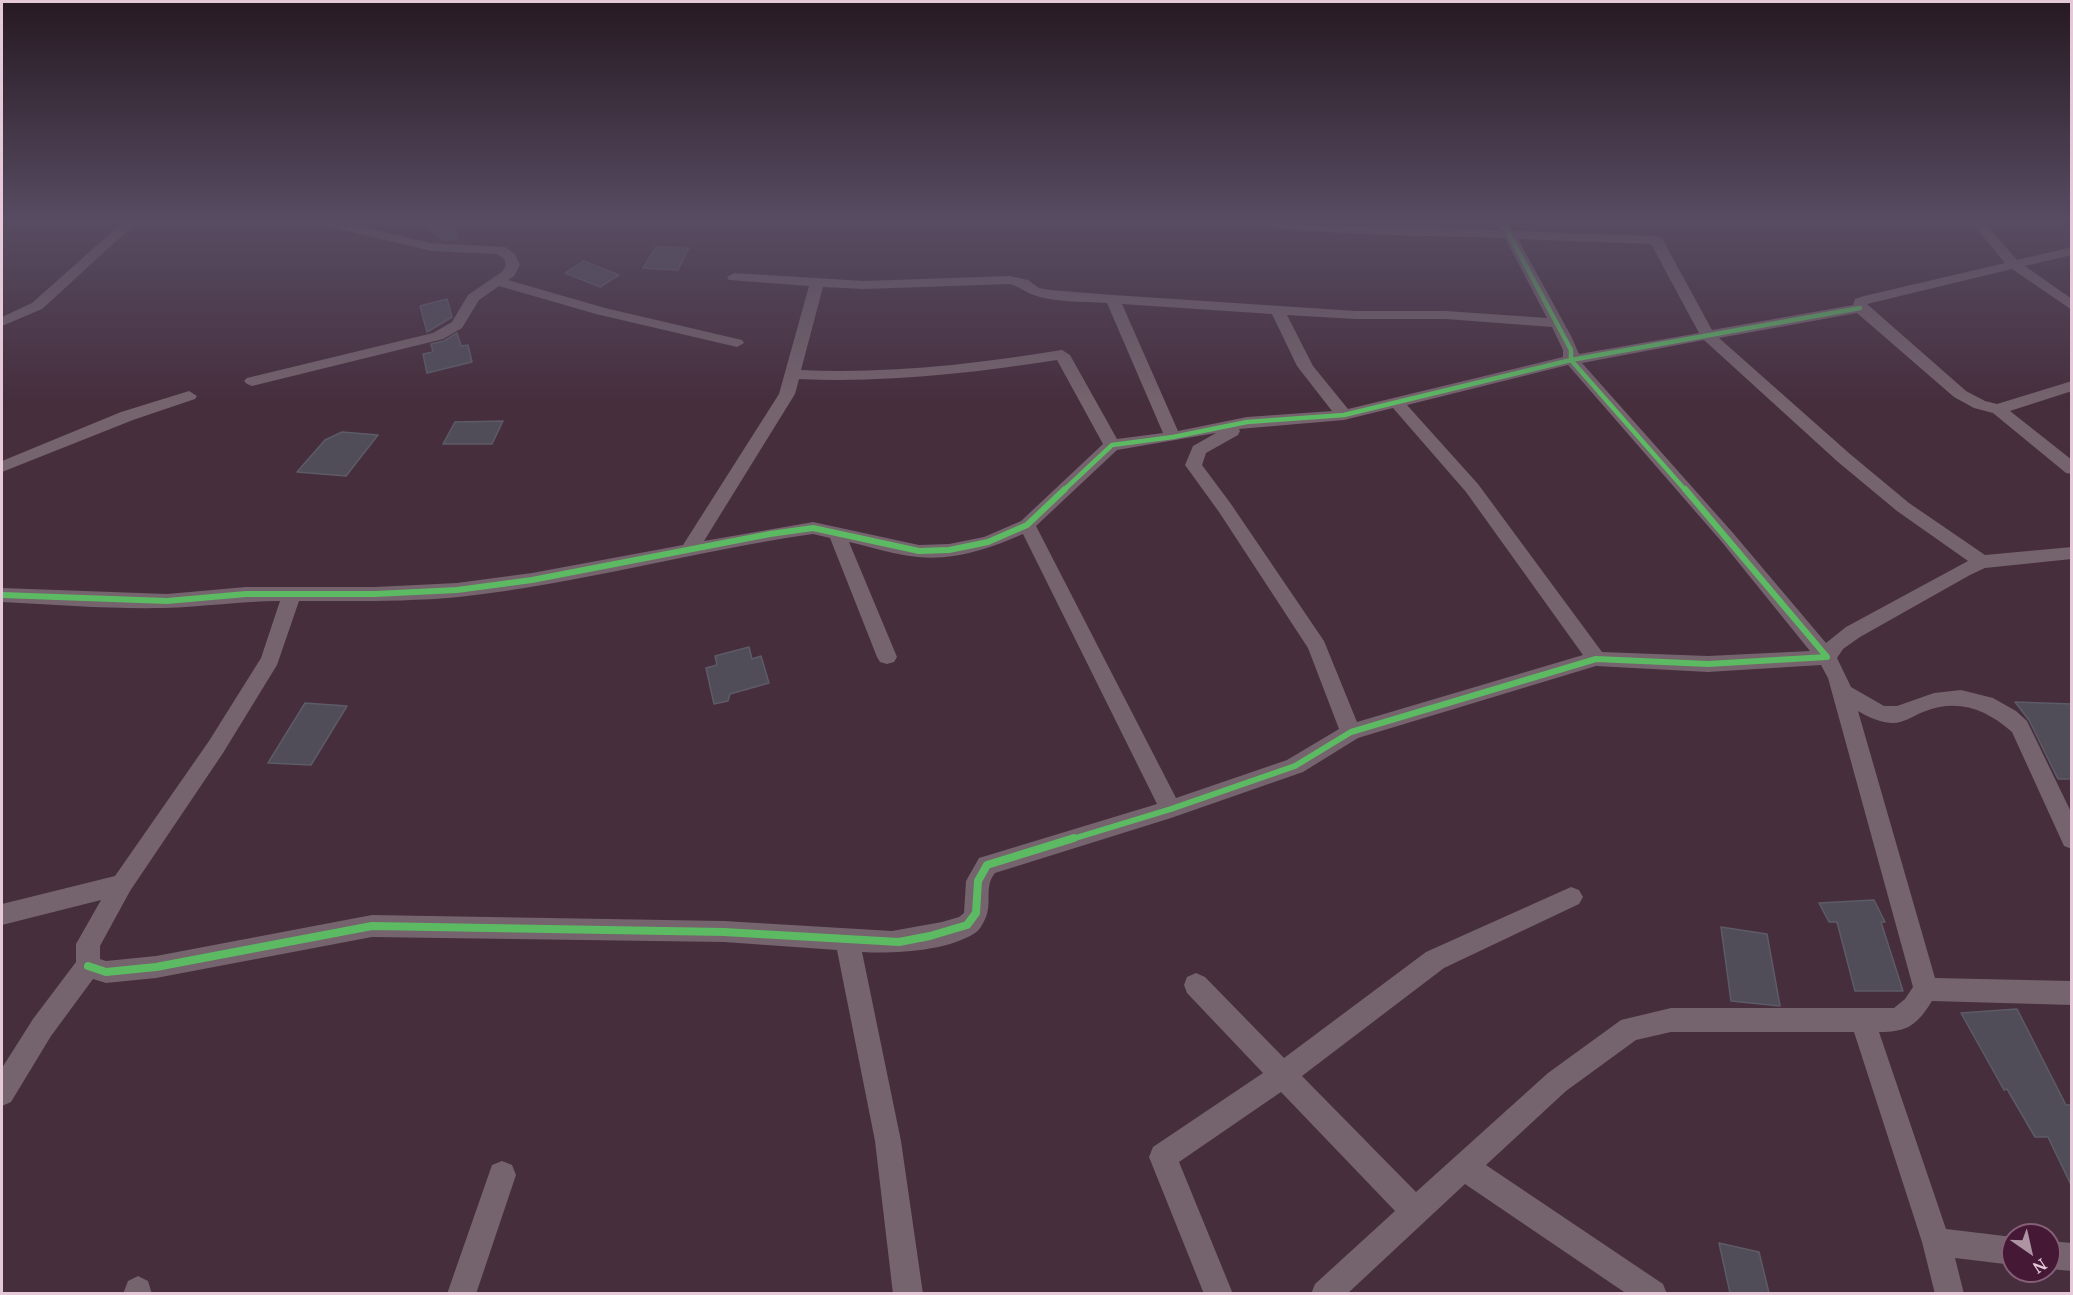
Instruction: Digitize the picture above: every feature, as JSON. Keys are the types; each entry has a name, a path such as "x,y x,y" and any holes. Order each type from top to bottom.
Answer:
{"street":[{"path":"2,322 37,306 62,283"},
{"path":"252,381 438,336 458,325 473,298 494,283"},
{"path":"505,283 601,311 737,343"},
{"path":"688,551 787,394 817,283"},
{"path":"853,283 929,283"},
{"path":"1019,283 1042,292 1113,299 1356,315 1446,315 1557,323"},
{"path":"1325,1293 1557,1082 1630,1029 1671,1020 1899,1020 1914,1007 1926,989 1838,678 1827,657 1727,537 1571,360 1571,350 1536,283"},
{"path":"1680,283 1708,336 1852,465 1903,507 1982,562"},
{"path":"1931,283 1869,298 1860,302 1860,308 1960,394 1980,405 1998,409 2072,469"},
{"path":"2040,283 2072,306"},
{"path":"1113,299 1140,368 1173,437"},
{"path":"2,595 121,602 188,600 246,594 291,596 458,590 532,580 795,529 813,528 919,551 949,550 988,542 1027,525 1112,445 1173,437 1247,422 1344,415 1571,360 1860,308"},
{"path":"1278,309 1298,358 1315,383 1344,415"},
{"path":"792,374 832,376 984,367 1062,355 1112,445"},
{"path":"1998,409 2072,386"},
{"path":"2,467 127,416 189,396"},
{"path":"1397,403 1472,488 1537,574 1596,659"},
{"path":"1247,422 1199,450 1193,465 1226,508 1317,646 1351,732"},
{"path":"1027,525 1083,632 1148,768 1171,809"},
{"path":"837,534 887,657"},
{"path":"1827,657 1836,644 1853,632 1943,581 1982,562 2072,554"},
{"path":"2,1092 33,1038 57,1003 88,966 87,944 122,884 244,705 270,660 291,596"},
{"path":"88,966 106,972 156,967 292,940 398,925 770,933 894,943 969,924 977,913 976,881 980,872 987,865 1171,809 1295,766 1351,732 1596,659 1708,664 1827,657"},
{"path":"1840,690 1878,712 1891,715 1902,714 1918,705 1944,698 1964,696 1978,700 2014,721 2020,727 2072,840"},
{"path":"2,914 122,884"},
{"path":"1219,1293 1163,1157 1283,1074 1435,960 1571,897"},
{"path":"847,939 888,1141 908,1293"},
{"path":"1196,985 1415,1211"},
{"path":"1926,989 2072,993"},
{"path":"1863,1021 1936,1242 1950,1293"},
{"path":"1464,1167 1653,1293"},
{"path":"461,1293 502,1175"},
{"path":"1936,1242 2001,1250"}],"building":[{"path":"591,283 606,283 600,287"},
{"path":"447,299 452,317 427,332 420,306"},
{"path":"457,333 461,346 468,345 472,362 427,373 423,354 433,352 431,344 444,341"},
{"path":"503,421 492,444 443,444 455,422"},
{"path":"342,432 378,435 346,476 297,472 325,440"},
{"path":"749,647 752,659 761,656 769,683 730,694 728,701 714,704 706,668 717,665 715,656"},
{"path":"2015,702 2072,704 2072,779 2058,779 2029,720"},
{"path":"305,703 347,706 311,765 268,763"},
{"path":"1874,900 1885,922 1881,922 1903,991 1855,991 1837,922 1829,922 1819,903"},
{"path":"1721,927 1767,934 1780,1006 1731,1001"},
{"path":"2017,1009 2066,1105 2072,1105 2072,1187 2048,1137 2035,1137 2007,1089 2004,1090 1961,1013"},
{"path":"1719,1243 1759,1252 1769,1293 1730,1293"}],"cycle path":[{"path":"88,966 106,972 156,967 372,926 398,925 491,929 724,932 785,934 877,942 908,941 952,930 967,925 973,920 977,906 978,881 987,865 1171,809 1295,766 1351,732 1596,659 1708,664 1827,657 1727,537 1571,360 1571,350 1535,283"},
{"path":"2,595 167,601 246,594 375,594 457,590 532,580 770,534 813,528 919,551 949,550 988,542 1027,525 1112,445 1173,437 1247,422 1344,415 1571,360 1860,308"}]}
